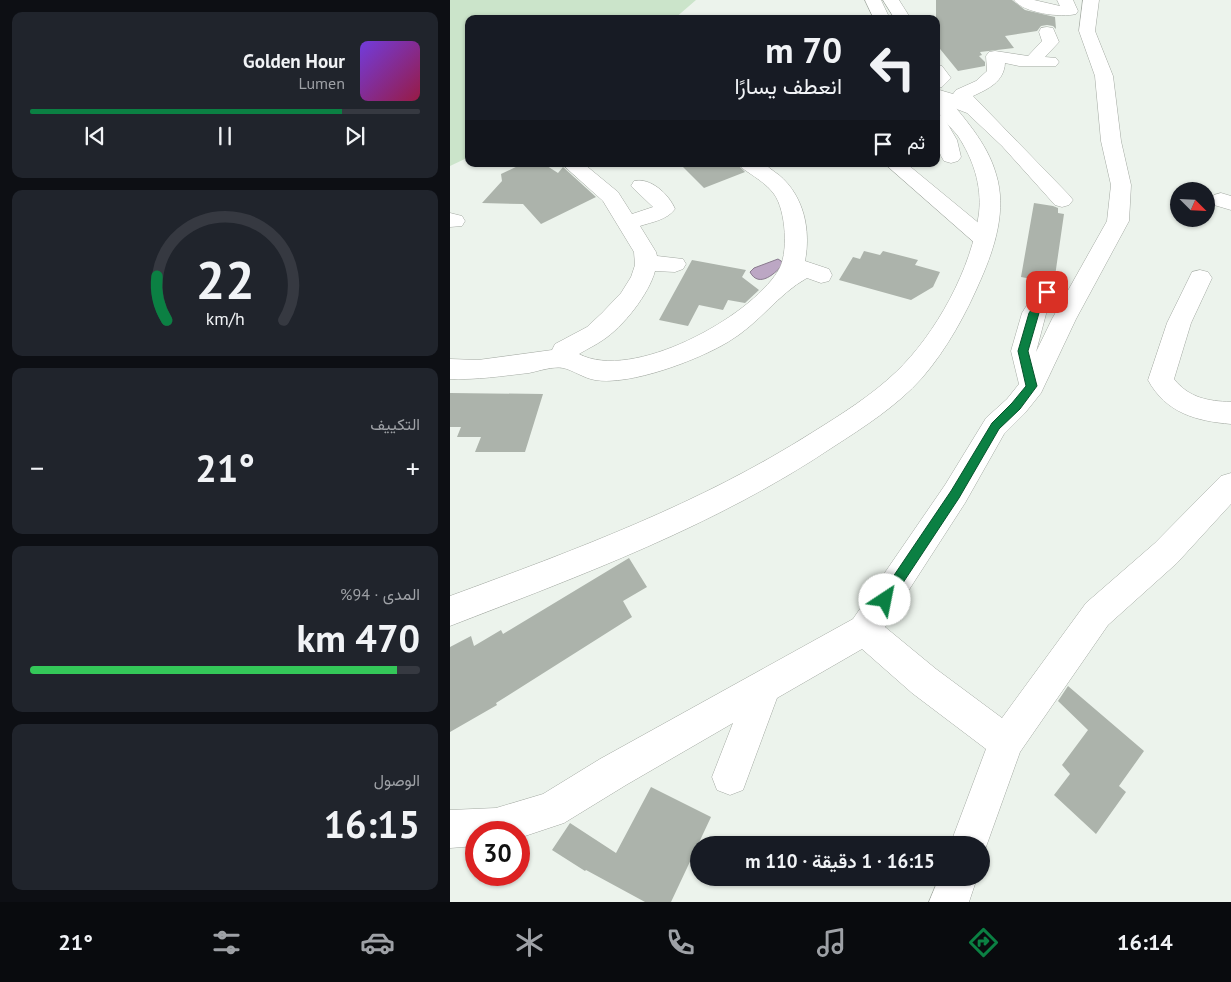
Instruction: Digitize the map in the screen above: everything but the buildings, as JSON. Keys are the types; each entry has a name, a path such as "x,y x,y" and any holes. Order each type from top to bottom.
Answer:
{"street":[{"path":"873,0 880,15"},
{"path":"891,0 900,15"},
{"path":"1022,0 1031,6 1046,7 1059,12 1070,11 1065,0"},
{"path":"450,829 496,827 550,810 864,630 955,494 996,426 1032,386 1064,319 1118,221 1121,185 1110,141 1104,76 1087,30 1091,0"},
{"path":"1043,51 1019,61 995,56 998,64 997,71 990,80 962,94 974,109 1009,142 1062,200"},
{"path":"940,75 942,78 940,87"},
{"path":"940,102 974,109"},
{"path":"450,610 597,555 725,499 819,444 866,411 912,372 938,340 958,308 979,257 984,238 990,196 988,179 982,162 940,105"},
{"path":"940,113 951,157"},
{"path":"566,358 564,351 596,333 629,299 642,278 646,265 645,252 611,196 576,167"},
{"path":"754,167 781,187 791,202 795,220 796,243 794,262 784,281"},
{"path":"899,167 984,238"},
{"path":"627,223 658,213 664,209 662,203 641,186"},
{"path":"646,265 675,264"},
{"path":"450,369 478,370 566,358 590,370 605,371 649,365 684,354 710,341 754,311 784,281 806,269 821,276"},
{"path":"1200,278 1179,323 1161,380 1171,396 1190,406 1231,413"},
{"path":"1032,386 1023,351 1034,313 1047,292"},
{"path":"649,365 714,319"},
{"path":"973,836 1006,742 1097,614 1166,553 1231,485"},
{"path":"864,630 924,682 1006,742"},
{"path":"730,777 764,687"},
{"path":"949,902 955,886"}],"green space":[{"path":"450,0 696,0 679,15 465,15 465,159 450,166"}],"shaded area":[{"path":"778,259 784,263 767,278 758,279 750,272 754,268"}],"route":[{"path":"885,600 955,494 996,426 1032,386 1023,351 1034,313 1047,292"}]}
